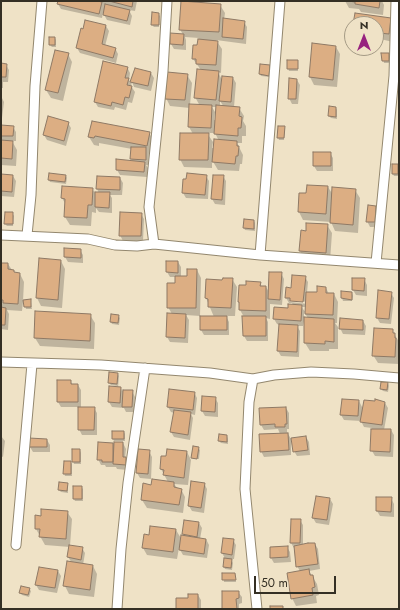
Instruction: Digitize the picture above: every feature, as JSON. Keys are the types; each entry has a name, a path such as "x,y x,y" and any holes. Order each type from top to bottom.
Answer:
{"street":[{"path":"27,235 31,195 35,86 42,1"},
{"path":"154,244 149,207 167,1"},
{"path":"260,255 280,1"},
{"path":"376,262 394,76 396,1"},
{"path":"1,235 88,239 115,245 137,246 154,244 260,255 376,262 399,265"},
{"path":"1,362 101,365 210,373 253,379 274,374 311,372 399,378"},
{"path":"16,544 32,364"},
{"path":"117,609 122,534 145,368"},
{"path":"253,379 249,402 245,489 257,609"}],"building":[{"path":"58,1 102,2 99,14 57,4"},
{"path":"109,1 133,1 132,7"},
{"path":"181,1 221,4 219,32 179,30"},
{"path":"348,1 380,1 379,8 355,4 355,2"},
{"path":"105,4 130,10 127,21 103,15"},
{"path":"152,12 159,13 159,25 151,25"},
{"path":"355,13 377,16 354,16"},
{"path":"384,17 391,18 389,34 384,34"},
{"path":"223,18 245,21 243,39 222,37"},
{"path":"85,20 106,25 102,44 116,48 113,58 76,48 81,28 83,29"},
{"path":"170,33 184,34 183,45 170,44"},
{"path":"49,37 55,37 55,45 49,45"},
{"path":"198,39 218,41 216,65 196,64 196,59 192,59 193,45 197,45"},
{"path":"312,43 336,46 333,80 309,77"},
{"path":"55,50 69,53 58,93 45,90"},
{"path":"384,53 389,53 389,61 382,61 381,56 384,56"},
{"path":"287,60 298,60 298,69 287,69"},
{"path":"103,61 128,67 125,78 129,78 127,85 132,86 129,98 125,97 123,105 112,102 111,106 94,102"},
{"path":"1,63 7,64 6,77 1,77"},
{"path":"260,64 270,65 269,76 259,74"},
{"path":"135,68 151,72 148,86 130,82"},
{"path":"197,69 219,71 216,100 194,98"},
{"path":"167,72 188,74 185,100 165,99"},
{"path":"222,76 233,77 231,102 219,101"},
{"path":"289,78 297,79 296,99 288,99"},
{"path":"189,104 212,105 211,128 188,127"},
{"path":"216,105 240,107 239,116 242,117 241,128 238,128 238,136 214,134"},
{"path":"329,106 336,107 336,117 328,116"},
{"path":"48,116 69,122 64,141 43,135"},
{"path":"92,121 150,132 147,146 95,136 94,138 88,137"},
{"path":"1,125 14,126 13,136 1,136"},
{"path":"278,126 285,126 284,138 277,138"},
{"path":"180,133 209,133 208,160 179,160"},
{"path":"214,139 237,141 237,146 239,146 235,164 212,162"},
{"path":"1,140 13,141 12,159 1,158"},
{"path":"131,147 146,147 146,160 130,159"},
{"path":"313,152 331,152 331,166 313,166"},
{"path":"116,159 145,162 144,172 116,170"},
{"path":"392,164 398,164 398,174 392,174"},
{"path":"49,173 66,175 65,182 48,180"},
{"path":"187,173 207,175 205,195 182,193 183,179 186,179"},
{"path":"1,174 13,175 12,192 1,191"},
{"path":"213,175 224,175 222,200 211,199"},
{"path":"97,176 120,177 120,190 96,189"},
{"path":"307,185 328,186 326,214 298,212 299,193 306,193"},
{"path":"62,186 93,188 92,205 88,205 87,218 64,217 65,199 61,198"},
{"path":"332,187 356,189 353,225 330,223"},
{"path":"95,192 110,192 109,208 95,207"},
{"path":"368,205 376,206 375,222 366,222"},
{"path":"5,212 13,212 13,224 4,224"},
{"path":"120,212 142,213 141,236 119,236"},
{"path":"244,219 254,220 254,229 243,228"},
{"path":"306,223 328,224 326,253 299,251 301,230 306,231"},
{"path":"64,248 81,249 81,258 64,257"},
{"path":"39,258 61,260 58,300 36,298"},
{"path":"166,261 178,261 178,273 166,272"},
{"path":"1,263 8,263 8,269 20,273 18,304 3,303 3,300 1,300"},
{"path":"187,269 197,269 196,308 167,308 167,283 175,283 175,276 187,276"},
{"path":"269,272 282,272 280,300 268,299"},
{"path":"292,275 306,276 303,302 290,301 290,298 285,298 286,287 291,288"},
{"path":"223,278 233,278 231,308 208,307 208,299 205,298 206,279 222,280"},
{"path":"352,278 365,278 364,291 352,290"},
{"path":"246,281 261,282 260,286 266,286 266,311 239,310 239,285 246,285"},
{"path":"317,286 326,287 326,293 334,293 333,315 305,314 306,292 317,292"},
{"path":"378,290 392,292 389,319 376,318"},
{"path":"341,291 352,292 352,300 341,298"},
{"path":"31,299 31,307 24,307 23,300"},
{"path":"288,304 302,305 301,321 273,319 274,307 288,308"},
{"path":"1,307 6,308 5,325 1,325"},
{"path":"35,311 91,314 90,341 34,338"},
{"path":"167,313 186,314 185,338 166,337"},
{"path":"111,314 119,315 118,323 110,322"},
{"path":"200,316 227,316 227,330 200,330"},
{"path":"242,316 266,316 266,336 243,336"},
{"path":"304,317 334,319 334,342 325,341 325,344 304,343"},
{"path":"340,318 363,320 363,330 339,329"},
{"path":"279,324 298,325 297,352 277,351"},
{"path":"374,328 393,329 393,333 395,333 396,338 395,357 372,356"},
{"path":"109,372 118,373 117,384 108,383"},
{"path":"57,380 71,380 71,384 78,384 78,402 57,402"},
{"path":"381,382 388,382 387,390 380,389"},
{"path":"109,386 121,387 120,403 108,402"},
{"path":"169,389 195,392 193,410 167,407"},
{"path":"123,390 133,390 132,407 122,407"},
{"path":"202,396 216,397 215,412 201,411"},
{"path":"342,399 359,400 358,416 340,415"},
{"path":"375,399 385,402 382,425 360,422 364,400 375,401"},
{"path":"78,407 95,407 94,430 78,430"},
{"path":"286,407 287,424 285,424 285,427 275,427 275,424 260,425 259,408"},
{"path":"174,410 191,412 188,435 170,432"},
{"path":"371,429 391,429 390,452 370,451"},
{"path":"112,431 124,431 124,439 112,439"},
{"path":"288,433 289,450 260,452 259,434"},
{"path":"219,434 227,435 227,442 218,441"},
{"path":"306,436 308,450 293,452 291,438"},
{"path":"29,438 47,439 47,447 29,447"},
{"path":"98,442 113,443 113,462 102,462 102,460 97,460"},
{"path":"114,442 123,442 123,457 126,457 126,465 113,464"},
{"path":"193,446 199,447 197,459 191,458"},
{"path":"72,449 80,449 80,462 72,462"},
{"path":"138,449 150,450 148,474 136,473"},
{"path":"167,449 187,451 184,478 163,475 164,470 160,469 161,456 166,456"},
{"path":"64,461 71,461 71,474 63,474"},
{"path":"152,479 174,482 174,487 182,489 179,505 141,500 143,483 151,485"},
{"path":"191,481 205,483 201,508 188,506"},
{"path":"59,482 68,483 67,491 58,490"},
{"path":"73,486 82,486 82,499 73,499"},
{"path":"316,496 330,498 327,520 312,518"},
{"path":"376,497 392,497 391,512 376,511"},
{"path":"41,509 68,511 66,539 39,537 40,529 35,529 35,515 41,516"},
{"path":"291,519 301,519 300,543 290,543"},
{"path":"184,520 199,522 197,537 182,534"},
{"path":"150,526 176,529 173,552 142,548 144,534 149,535"},
{"path":"181,535 206,539 204,554 179,550"},
{"path":"223,538 234,539 232,555 221,553"},
{"path":"315,543 318,564 296,567 294,546"},
{"path":"69,545 83,547 81,560 67,557"},
{"path":"288,546 288,557 270,558 270,547"},
{"path":"224,558 232,559 231,568 223,567"},
{"path":"67,561 93,565 90,590 63,586"},
{"path":"39,567 58,570 55,588 35,585"},
{"path":"309,569 310,575 313,575 315,587 312,588 313,595 291,599 287,573"},
{"path":"222,573 235,573 236,580 222,580"},
{"path":"21,586 30,588 28,595 19,593"},
{"path":"222,591 239,591 239,598 236,599 237,609 222,609"},
{"path":"188,594 198,594 198,609 176,609 176,598 188,598"},
{"path":"270,606 283,606 283,609 270,609"}]}
